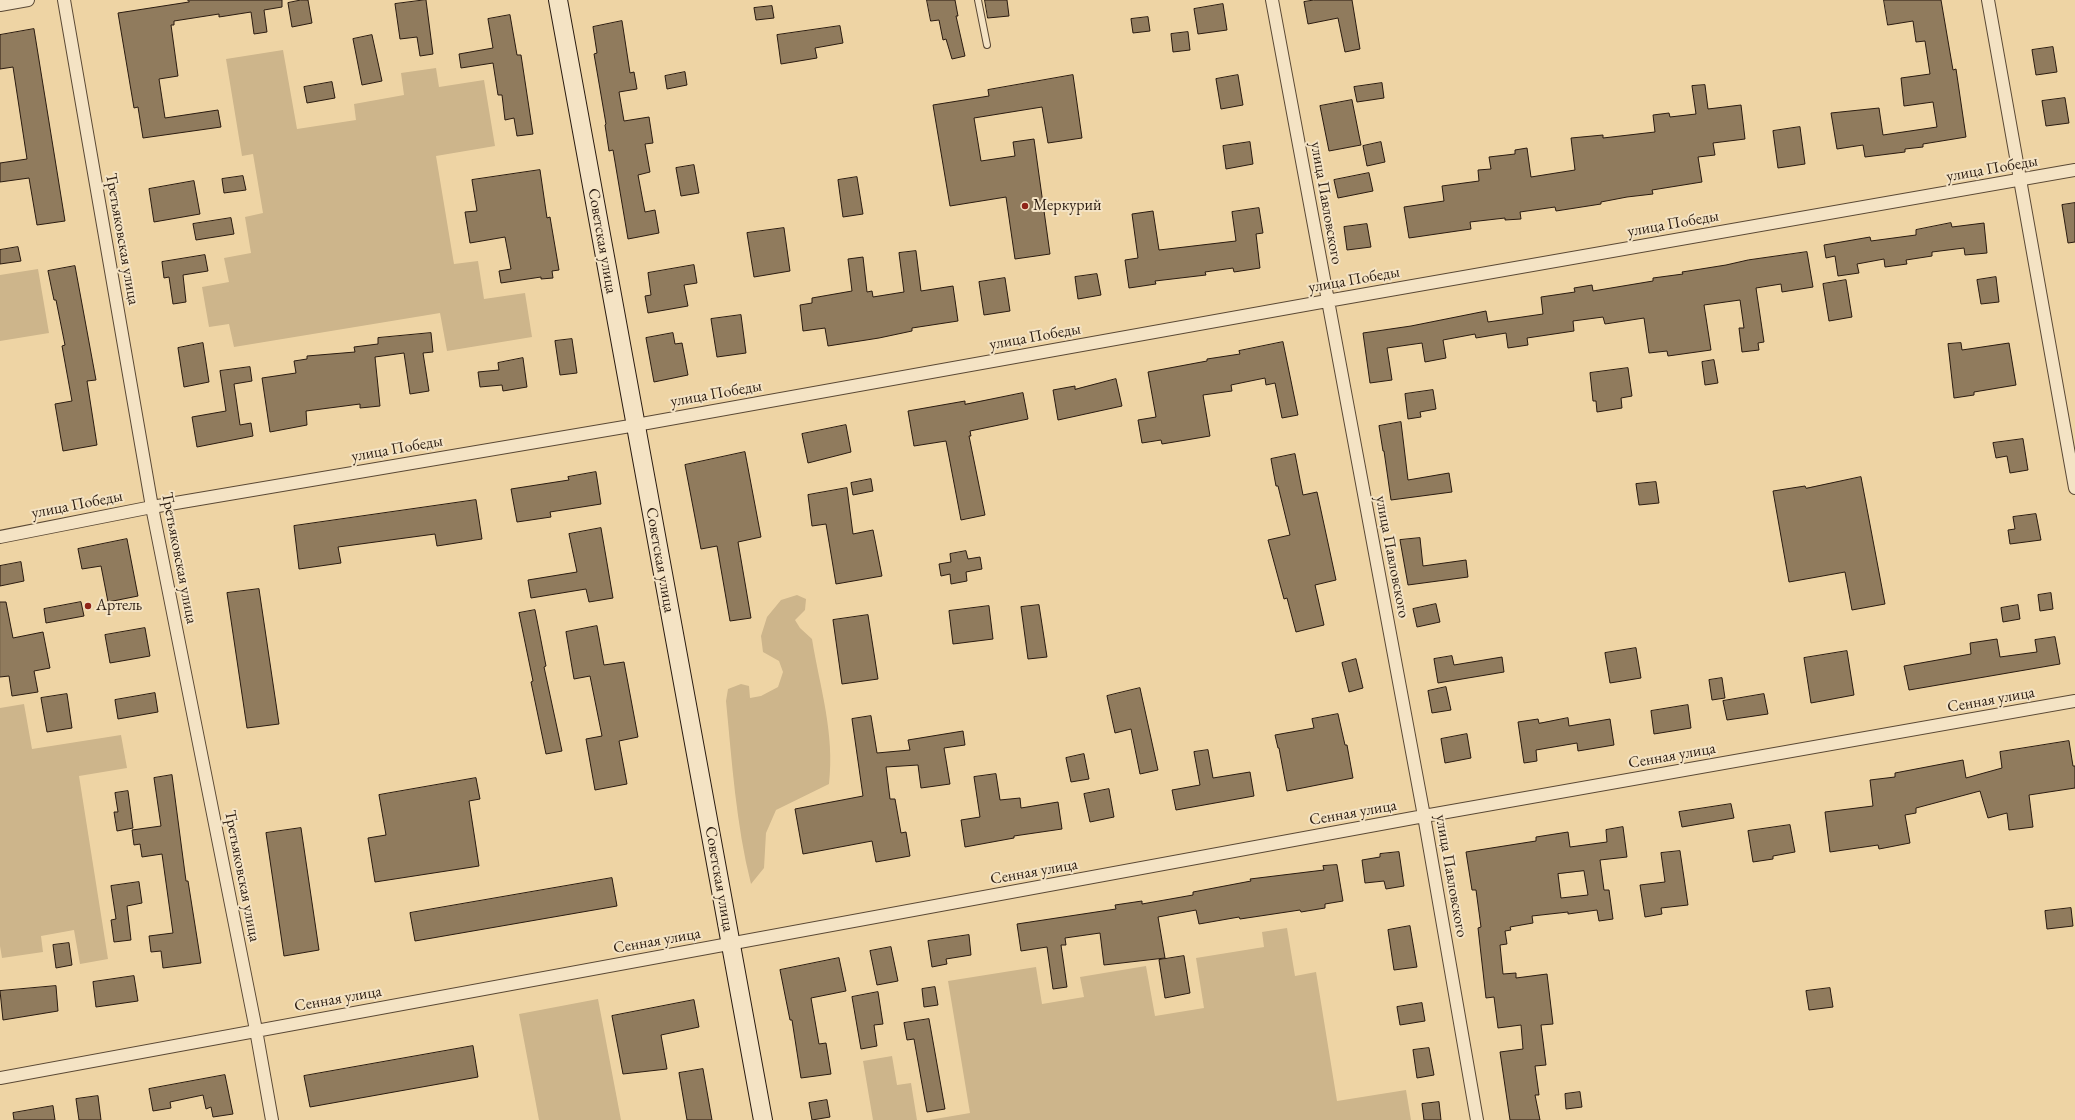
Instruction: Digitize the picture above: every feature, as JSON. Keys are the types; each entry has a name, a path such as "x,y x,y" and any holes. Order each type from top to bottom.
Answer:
{"street":[{"path":"0,5 28,0"},
{"name":"Третьяковская улица","path":"64,0 152,507 256,1030 272,1120"},
{"name":"Советская улица","path":"558,0 763,1120"},
{"name":"улица Павловского","path":"1272,0 1424,816 1477,1120"},
{"path":"1988,0 2071,436 2075,488"},
{"name":"улица Победы","path":"0,537 152,507 636,425 1327,300 2075,170"},
{"name":"Сенная улица","path":"0,1078 1424,816 2075,701"}],"lane":[{"path":"978,0 987,45"}],"shaded area":[{"path":"283,50 297,129 356,120 354,104 404,95 401,73 436,68 439,87 484,80 495,146 436,156 454,264 478,261 484,299 525,293 532,337 447,351 440,313 234,347 229,324 209,327 202,287 229,282 224,258 251,253 245,217 263,213 253,154 242,156 226,59"},
{"path":"38,269 49,333 0,341 0,275"},
{"path":"797,595 806,599 805,610 795,620 800,628 812,639 826,711 830,747 829,784 776,810 766,833 764,868 751,884 738,816 726,701 728,689 741,684 749,686 750,698 761,696 778,687 783,672 779,661 763,652 761,636 767,617 781,600"},
{"path":"24,704 32,749 121,735 127,768 79,776 108,959 80,964 74,930 41,936 43,952 2,958 0,946 0,708"},
{"path":"1287,928 1295,976 1316,972 1337,1101 1406,1090 1411,1120 929,1120 970,1113 948,981 1036,967 1042,1004 1084,997 1080,977 1146,966 1155,1016 1204,1008 1196,958 1264,947 1262,932"},
{"path":"598,999 621,1120 539,1120 519,1014"},
{"path":"892,1056 897,1085 911,1083 917,1120 873,1120 863,1061"}],"building":[{"path":"188,0 282,0 282,7 264,10 267,32 254,34 251,12 219,17 219,14 174,21 174,25 171,25 178,76 159,79 165,118 218,110 221,127 143,138 138,107 134,108 118,13 189,2"},
{"path":"308,0 312,23 292,27 288,3"},
{"path":"426,0 433,54 420,56 417,37 400,39 395,4"},
{"path":"927,0 955,0 958,16 956,16 965,56 952,59 946,39 943,40 939,20 931,21"},
{"path":"985,0 1007,0 1009,16 988,18"},
{"path":"1314,0 1352,0 1360,49 1345,52 1338,18 1308,24 1304,2"},
{"path":"1884,0 1941,0 1953,70 1956,69 1966,137 1923,144 1923,147 1905,149 1905,152 1865,157 1863,145 1837,149 1831,113 1879,108 1883,135 1937,127 1933,102 1904,106 1901,78 1930,74 1925,41 1916,42 1913,21 1888,25"},
{"path":"1223,4 1227,30 1198,34 1194,9"},
{"path":"772,6 774,18 756,20 754,8"},
{"path":"510,15 517,55 521,55 533,134 517,136 514,118 505,120 502,95 498,95 493,63 461,68 459,54 493,48 488,19"},
{"path":"1148,17 1150,31 1133,33 1131,19"},
{"path":"622,21 630,73 634,72 637,89 619,92 624,121 649,117 653,143 645,144 650,172 638,175 645,212 655,210 659,233 628,239 613,150 609,151 594,54 597,53 593,27"},
{"path":"840,26 843,43 815,48 817,58 781,64 777,35"},
{"path":"34,29 65,221 37,225 29,178 0,182 0,163 27,159 13,67 0,69 0,35"},
{"path":"1188,32 1190,50 1173,52 1171,34"},
{"path":"372,35 382,81 362,85 353,39"},
{"path":"2053,47 2057,72 2036,75 2032,50"},
{"path":"685,72 687,85 667,89 665,76"},
{"path":"1073,75 1082,138 1048,143 1042,107 974,118 981,161 1015,156 1013,142 1034,139 1050,254 1015,259 1006,197 950,206 933,105 989,96 988,90"},
{"path":"1238,75 1243,105 1221,109 1216,79"},
{"path":"332,82 335,98 307,103 304,87"},
{"path":"1382,83 1384,98 1357,102 1354,87"},
{"path":"1705,85 1708,109 1741,105 1745,139 1713,143 1715,155 1698,157 1702,182 1652,190 1653,194 1601,202 1601,204 1556,211 1555,207 1520,212 1521,219 1505,220 1505,218 1470,222 1471,229 1409,238 1404,207 1444,201 1442,186 1479,181 1478,170 1491,169 1489,157 1515,154 1515,150 1527,148 1531,177 1575,170 1571,138 1603,135 1603,138 1655,132 1653,115 1669,113 1670,117 1696,114 1692,86"},
{"path":"2065,98 2069,123 2046,126 2042,101"},
{"path":"1352,100 1361,145 1329,151 1320,106"},
{"path":"1800,127 1805,164 1778,168 1773,131"},
{"path":"1250,142 1253,164 1226,169 1223,146"},
{"path":"1381,142 1385,162 1367,166 1363,146"},
{"path":"694,165 699,193 681,196 676,168"},
{"path":"540,170 547,218 550,217 559,270 552,271 553,278 541,279 541,277 501,283 499,271 511,269 505,237 470,243 465,212 477,211 472,180"},
{"path":"1369,173 1373,191 1338,198 1334,180"},
{"path":"243,176 246,190 224,193 222,179"},
{"path":"857,177 863,214 843,217 838,180"},
{"path":"194,181 200,214 154,222 149,189"},
{"path":"2075,203 2075,242 2068,243 2062,205"},
{"path":"1259,208 1263,233 1256,234 1260,268 1234,272 1233,268 1205,272 1206,275 1155,281 1156,284 1129,288 1125,260 1138,258 1132,214 1153,211 1159,250 1236,241 1232,212"},
{"path":"231,218 234,234 196,240 193,224"},
{"path":"1951,223 1952,227 1984,223 1987,253 1965,255 1964,248 1932,252 1932,256 1906,260 1907,264 1885,267 1884,259 1857,264 1859,273 1838,276 1835,256 1826,258 1824,245 1870,237 1871,241 1916,235 1916,230"},
{"path":"1367,224 1371,247 1347,250 1344,227"},
{"path":"784,228 790,271 754,277 747,233"},
{"path":"18,247 21,261 0,264 0,250"},
{"path":"916,251 921,291 953,286 958,321 912,328 912,331 828,346 825,328 803,331 800,305 812,303 812,298 852,291 848,259 863,257 867,292 872,291 873,297 904,292 899,253"},
{"path":"1807,252 1813,287 1782,292 1781,284 1756,288 1764,342 1758,343 1759,350 1742,352 1739,328 1744,328 1740,300 1704,305 1711,350 1668,356 1667,351 1649,353 1644,318 1605,324 1603,317 1573,321 1574,331 1527,338 1528,345 1508,348 1506,333 1476,338 1475,334 1443,340 1446,358 1425,362 1422,343 1387,348 1392,380 1370,383 1363,333 1411,326 1486,311 1488,322 1543,314 1541,297 1575,292 1574,288 1592,285 1593,291 1653,281 1653,278 1683,274 1682,272 1748,260"},
{"path":"205,255 208,271 183,275 186,302 173,304 169,277 164,278 162,262"},
{"path":"694,265 697,283 684,285 688,306 648,313 645,296 651,295 648,273"},
{"path":"75,266 96,380 87,381 97,445 63,451 55,404 72,401 62,346 65,345 56,300 54,300 48,271"},
{"path":"1097,274 1101,295 1078,299 1075,277"},
{"path":"1996,277 1999,302 1981,304 1977,280"},
{"path":"1005,278 1010,311 984,315 979,282"},
{"path":"1846,280 1852,317 1829,321 1823,284"},
{"path":"741,315 746,353 717,357 711,319"},
{"path":"431,333 433,352 423,353 429,391 410,394 404,353 375,357 380,406 360,408 360,404 306,411 307,425 270,432 262,378 296,373 294,361 307,359 307,356 355,352 354,347 378,344 378,338"},
{"path":"673,333 675,344 682,343 688,375 654,382 646,338"},
{"path":"572,339 577,373 560,375 555,341"},
{"path":"1283,342 1298,415 1282,418 1275,383 1266,385 1265,378 1231,385 1232,391 1203,395 1210,436 1162,444 1161,440 1142,443 1138,420 1156,417 1148,372 1207,361 1207,359 1240,354 1239,351"},
{"path":"203,343 209,382 184,387 178,348"},
{"path":"1961,343 1962,350 2009,343 2016,385 1974,392 1974,395 1954,398 1948,344"},
{"path":"523,358 527,387 503,391 502,385 480,387 478,372 499,370 498,363"},
{"path":"1714,360 1718,383 1705,385 1702,362"},
{"path":"250,367 252,381 234,384 240,425 251,423 253,436 197,447 192,417 226,411 220,371"},
{"path":"1628,368 1632,396 1621,398 1622,408 1597,412 1596,401 1593,401 1590,373"},
{"path":"1116,379 1122,406 1058,420 1053,390 1075,386 1075,389"},
{"path":"1433,390 1436,409 1420,412 1421,417 1408,419 1405,394"},
{"path":"1023,393 1028,419 970,431 971,436 969,436 985,515 961,520 946,441 914,446 908,411 965,401 965,404"},
{"path":"1401,422 1408,480 1449,473 1452,492 1391,500 1379,426"},
{"path":"846,425 851,452 808,463 802,434"},
{"path":"2023,439 2028,470 2010,473 2007,456 1996,458 1993,443"},
{"path":"745,452 761,537 738,542 751,618 730,621 717,546 701,549 685,465"},
{"path":"1295,454 1303,495 1317,492 1336,580 1315,585 1324,625 1296,632 1287,598 1284,599 1268,540 1290,535 1278,486 1276,486 1271,459"},
{"path":"596,472 601,504 550,512 551,517 517,522 511,489 569,480 568,477"},
{"path":"1861,477 1885,604 1852,610 1845,572 1789,582 1773,491 1805,486 1806,488"},
{"path":"871,479 873,491 853,495 851,483"},
{"path":"1656,482 1659,503 1639,505 1636,484"},
{"path":"847,488 853,534 873,530 882,576 836,584 826,524 812,526 808,495"},
{"path":"476,500 482,539 437,546 435,534 338,547 341,563 299,569 294,526"},
{"path":"2036,514 2041,540 2010,544 2008,530 2015,529 2013,517"},
{"path":"601,528 613,598 589,602 586,589 531,598 528,580 577,572 569,534"},
{"path":"1420,538 1423,566 1466,560 1468,577 1408,585 1400,540"},
{"path":"127,539 138,596 108,602 101,566 82,569 78,549"},
{"path":"966,551 968,559 980,557 982,569 966,572 967,581 951,584 950,574 941,576 939,564 951,562 950,554"},
{"path":"21,562 24,581 0,586 0,566"},
{"path":"259,589 279,724 247,728 227,593"},
{"path":"2051,593 2053,609 2040,611 2038,595"},
{"path":"0,602 6,602 13,638 43,632 50,668 34,671 38,692 12,696 9,676 0,677"},
{"path":"81,602 84,616 46,623 44,609"},
{"path":"1436,604 1440,622 1417,627 1413,609"},
{"path":"1039,605 1047,657 1028,659 1021,607"},
{"path":"2018,605 2020,619 2003,622 2001,608"},
{"path":"989,606 993,639 953,644 949,611"},
{"path":"535,610 546,666 544,667 562,751 546,754 519,613"},
{"path":"868,615 878,679 842,684 833,620"},
{"path":"597,626 604,665 624,662 638,737 619,741 627,784 595,790 586,739 602,736 590,676 574,679 566,632"},
{"path":"145,628 150,656 110,663 105,635"},
{"path":"2055,637 2060,664 1909,690 1904,666 1971,654 1970,643 1997,639 2000,657 2037,652 2035,640"},
{"path":"1636,648 1641,678 1610,683 1605,653"},
{"path":"1847,651 1854,695 1811,703 1804,658"},
{"path":"1452,656 1454,665 1502,657 1504,672 1438,683 1434,659"},
{"path":"1356,659 1363,688 1349,692 1342,663"},
{"path":"1722,678 1725,698 1712,700 1709,680"},
{"path":"1446,687 1451,710 1432,713 1428,691"},
{"path":"1140,688 1158,770 1140,774 1131,729 1115,733 1107,696"},
{"path":"155,693 158,712 118,719 115,700"},
{"path":"67,694 72,728 47,732 41,698"},
{"path":"1764,694 1768,714 1727,720 1723,701"},
{"path":"1688,705 1691,728 1654,734 1651,711"},
{"path":"1338,714 1345,745 1347,745 1353,778 1287,791 1275,735 1314,728 1312,719"},
{"path":"871,716 877,753 910,750 908,740 963,731 965,745 944,748 950,784 921,788 918,765 886,767 890,799 895,799 901,833 906,832 910,856 876,862 872,841 803,854 795,809 863,796 852,719"},
{"path":"1568,718 1569,726 1610,719 1614,745 1578,751 1577,743 1536,750 1537,761 1524,763 1518,722 1538,719 1539,723"},
{"path":"1467,734 1471,758 1445,763 1441,739"},
{"path":"2069,741 2073,766 2075,766 2075,788 2029,795 2033,827 2009,830 2007,813 1988,818 1980,791 1916,808 1916,813 1905,815 1910,843 1879,849 1878,845 1830,852 1825,812 1873,806 1870,780 1895,777 1895,773 1963,760 1966,778 2002,768 2000,752"},
{"path":"1208,750 1213,778 1250,772 1254,796 1176,810 1172,790 1200,785 1194,752"},
{"path":"1084,754 1089,779 1071,782 1066,758"},
{"path":"996,774 1000,800 1020,798 1021,808 1058,802 1062,829 1014,836 1014,838 965,847 961,820 980,817 974,777"},
{"path":"172,775 186,881 188,881 201,963 163,968 161,951 151,952 149,936 173,933 162,854 142,857 140,844 134,845 132,830 161,826 154,778"},
{"path":"476,778 480,799 469,801 479,866 375,882 368,838 386,835 379,795"},
{"path":"1109,789 1114,817 1090,822 1084,794"},
{"path":"128,791 133,828 117,831 114,812 118,812 115,793"},
{"path":"1731,804 1734,818 1682,827 1679,812"},
{"path":"1790,825 1795,852 1773,856 1773,859 1753,862 1748,831"},
{"path":"1623,827 1627,857 1600,860 1604,890 1609,890 1613,919 1599,921 1597,910 1568,914 1568,912 1532,916 1533,923 1510,927 1511,930 1505,931 1507,944 1500,945 1503,974 1516,973 1516,978 1547,974 1553,1024 1541,1025 1546,1065 1535,1066 1539,1095 1535,1095 1540,1120 1510,1120 1500,1052 1523,1049 1521,1025 1498,1028 1494,997 1486,998 1478,928 1481,927 1476,890 1472,890 1466,852 1536,841 1536,837 1568,832 1570,847 1607,842 1606,830","holes":["1584,871 1588,895 1561,898 1558,874"]},
{"path":"301,828 319,950 284,956 266,833"},
{"path":"1680,851 1688,905 1661,908 1662,914 1645,917 1640,885 1665,882 1661,853"},
{"path":"1399,852 1404,886 1386,889 1384,881 1365,883 1362,860 1380,857 1380,854"},
{"path":"1337,865 1343,901 1325,904 1325,908 1301,912 1300,910 1240,919 1239,917 1199,924 1196,910 1158,917 1165,958 1104,965 1100,933 1065,938 1066,945 1061,945 1067,987 1053,989 1047,947 1021,951 1017,924 1116,909 1115,905 1142,901 1142,904 1193,895 1193,892 1251,881 1250,879 1324,870 1323,866"},
{"path":"612,878 617,906 415,941 410,913"},
{"path":"139,882 142,903 127,906 131,940 114,942 111,920 116,919 111,886"},
{"path":"2071,908 2073,926 2047,929 2045,911"},
{"path":"1410,926 1417,967 1394,970 1388,930"},
{"path":"969,935 971,955 946,959 947,964 932,967 928,941"},
{"path":"69,943 72,965 56,968 53,945"},
{"path":"891,947 898,981 877,985 870,951"},
{"path":"1184,956 1190,993 1165,998 1159,960"},
{"path":"839,958 846,991 811,998 819,1044 826,1043 831,1074 801,1078 792,1020 790,1020 780,970"},
{"path":"134,976 138,1001 96,1007 93,982"},
{"path":"56,986 58,1011 3,1020 0,991"},
{"path":"935,987 938,1005 924,1007 922,989"},
{"path":"1830,988 1833,1007 1809,1010 1806,991"},
{"path":"878,992 883,1024 874,1025 877,1046 861,1049 852,997"},
{"path":"694,1000 699,1027 661,1035 667,1069 623,1074 612,1016"},
{"path":"1422,1003 1425,1021 1400,1025 1397,1007"},
{"path":"929,1019 945,1109 927,1112 914,1039 907,1040 904,1023"},
{"path":"473,1046 478,1077 310,1107 304,1076"},
{"path":"1429,1048 1434,1075 1417,1078 1413,1050"},
{"path":"703,1069 712,1120 687,1120 679,1073"},
{"path":"225,1075 233,1114 213,1117 211,1107 206,1109 203,1095 170,1102 171,1108 153,1111 149,1089"},
{"path":"1580,1092 1582,1107 1566,1109 1565,1094"},
{"path":"98,1096 101,1120 79,1120 76,1099"},
{"path":"827,1100 830,1117 812,1120 809,1103"},
{"path":"1439,1102 1441,1120 1424,1120 1422,1104"},
{"path":"53,1106 55,1120 14,1120 13,1113"}],"place":[{"name":"Меркурий","path":"1025,206"},
{"name":"Артель","path":"88,606"}]}
